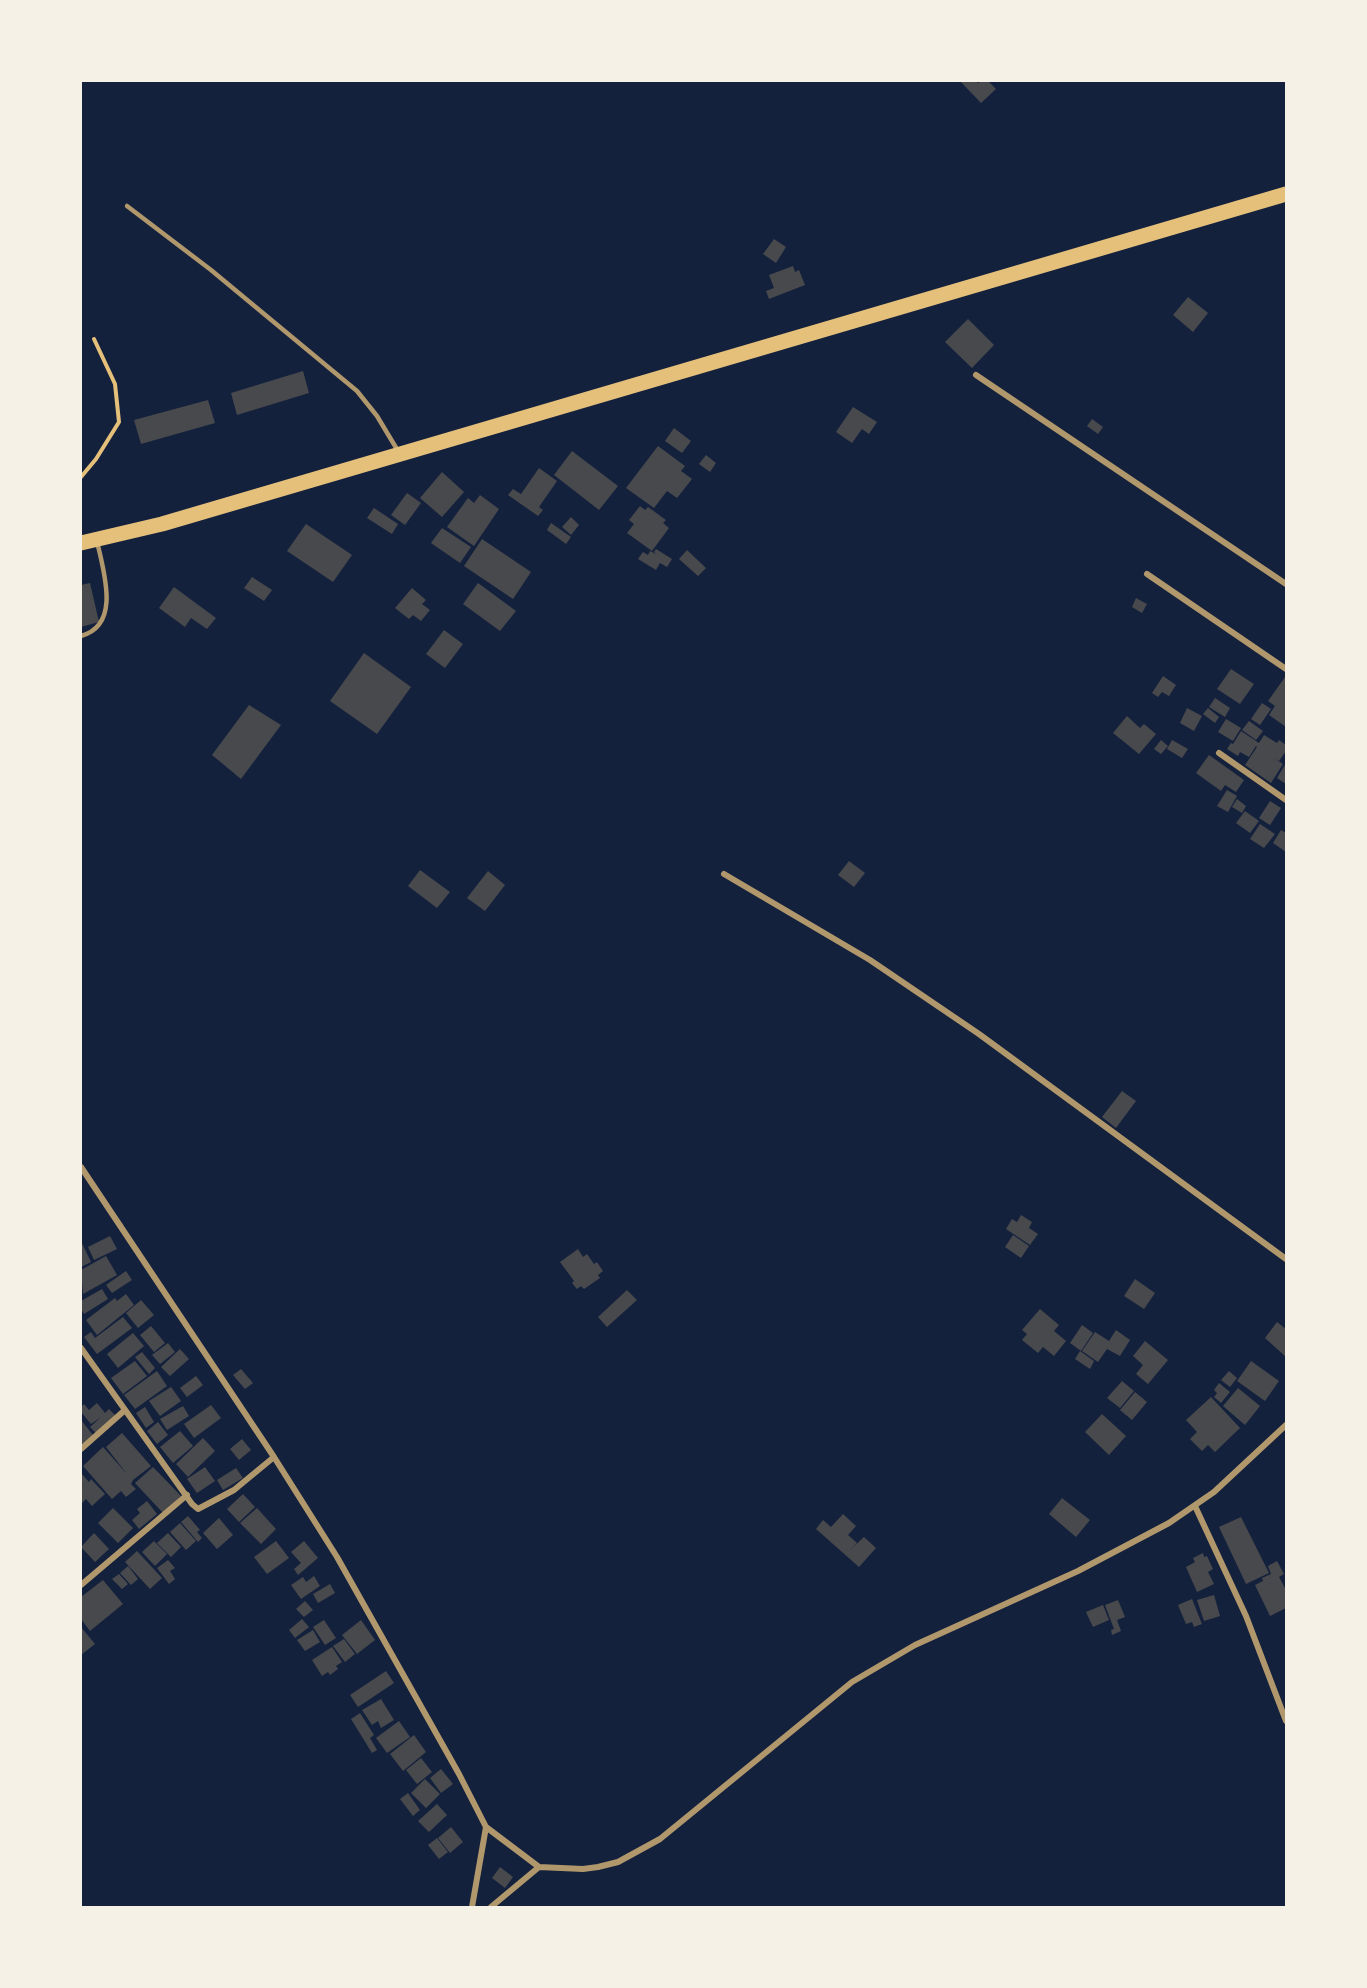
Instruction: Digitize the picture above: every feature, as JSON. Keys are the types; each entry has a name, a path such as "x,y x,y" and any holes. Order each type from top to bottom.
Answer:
{"highway":[{"path":"81,543 173,521 1286,194"}],"street":[{"path":"975,375 1286,584"},
{"path":"1147,574 1286,669"},
{"path":"1219,753 1286,800"},
{"path":"724,874 870,960 979,1034 1286,1259"},
{"path":"81,1167 274,1456 343,1567 459,1774 486,1827 539,1867 583,1869 598,1867 618,1862 640,1851 660,1839 830,1699 878,1665 915,1645 1112,1554 1169,1523 1214,1492 1286,1425"},
{"path":"81,1348 192,1504 198,1509 234,1490 274,1456"},
{"path":"81,1449 125,1410"},
{"path":"81,1586 187,1495"},
{"path":"1195,1506 1246,1616 1286,1721"},
{"path":"472,1907 486,1827"},
{"path":"492,1907 539,1867"}],"lane":[{"path":"127,206 211,270 357,391 377,416 399,453"},
{"path":"81,636 88,634 102,621 106,607 106,587 97,541"}],"path":[{"path":"81,477 96,459 119,422 115,384 93,339"}],"building":[{"path":"960,81 978,83 988,81 996,89 981,103"},
{"path":"774,239 786,247 776,263 763,254"},
{"path":"793,266 795,272 799,270 805,285 769,299 766,291 774,288 769,275"},
{"path":"1188,297 1208,313 1193,332 1173,315"},
{"path":"968,319 994,345 972,368 945,342"},
{"path":"303,371 309,393 237,415 231,393"},
{"path":"208,400 215,423 141,444 134,420"},
{"path":"853,407 877,422 869,434 862,429 852,443 836,432"},
{"path":"1092,419 1103,427 1098,434 1087,426"},
{"path":"674,428 691,441 682,453 665,441"},
{"path":"658,446 685,466 681,471 692,479 677,498 667,491 654,508 626,488"},
{"path":"572,451 618,486 599,510 554,475"},
{"path":"706,455 716,463 710,472 699,464"},
{"path":"539,468 557,481 539,507 543,510 538,516 508,495 513,489 521,494"},
{"path":"442,472 464,492 442,517 420,498"},
{"path":"407,493 421,503 405,525 391,515"},
{"path":"480,495 499,509 474,546 447,527 468,498 474,503"},
{"path":"640,506 645,510 648,507 666,520 663,523 669,528 652,551 627,533 634,524 629,520"},
{"path":"374,508 398,524 392,534 367,518"},
{"path":"571,517 579,525 571,535 562,527"},
{"path":"551,523 571,537 566,544 547,530"},
{"path":"306,524 352,555 333,582 287,551"},
{"path":"442,528 471,547 460,563 431,543"},
{"path":"482,539 531,572 513,599 464,566"},
{"path":"656,549 672,559 667,567 660,563 656,570 638,559 643,552 648,555 650,551 656,554 654,552"},
{"path":"687,550 706,568 698,576 679,559"},
{"path":"252,577 272,590 264,601 244,588"},
{"path":"90,583 99,622 81,627 81,585"},
{"path":"478,583 516,611 500,631 463,604"},
{"path":"174,587 216,618 207,629 191,618 185,627 159,608"},
{"path":"412,588 426,600 422,604 430,610 421,621 413,615 409,619 395,608"},
{"path":"1136,598 1147,604 1142,613 1132,607"},
{"path":"444,630 463,644 445,668 426,654"},
{"path":"364,653 411,687 377,734 330,701"},
{"path":"1231,669 1254,684 1240,704 1217,689"},
{"path":"1163,676 1176,685 1169,696 1162,692 1158,697 1152,693"},
{"path":"1285,677 1286,727 1269,715 1275,706 1268,701"},
{"path":"1215,698 1230,708 1225,717 1209,707"},
{"path":"1262,703 1271,709 1260,725 1251,719"},
{"path":"249,705 281,725 241,779 212,755"},
{"path":"1187,708 1202,716 1194,731 1180,723"},
{"path":"1208,708 1219,717 1215,723 1203,714"},
{"path":"1127,716 1140,728 1144,724 1156,734 1139,754 1113,733"},
{"path":"1226,719 1241,728 1233,741 1218,732"},
{"path":"1249,721 1263,731 1256,740 1242,730"},
{"path":"1241,731 1259,743 1264,735 1277,743 1279,740 1286,745 1286,751 1279,761 1274,758 1283,764 1271,783 1245,765 1256,746 1249,757 1240,752 1238,756 1227,749"},
{"path":"1161,740 1168,746 1161,754 1154,749"},
{"path":"1172,740 1188,749 1182,758 1167,749"},
{"path":"1209,755 1244,780 1236,792 1225,785 1221,791 1196,773"},
{"path":"1286,763 1286,784 1277,778"},
{"path":"1227,790 1237,796 1228,812 1217,806"},
{"path":"1237,799 1246,806 1242,813 1232,807"},
{"path":"1270,801 1281,808 1270,825 1259,818"},
{"path":"1245,811 1259,821 1250,833 1236,823"},
{"path":"1260,824 1275,834 1264,848 1250,839"},
{"path":"1281,830 1286,833 1286,852 1273,843"},
{"path":"849,861 865,873 854,887 838,875"},
{"path":"420,870 450,892 437,908 408,886"},
{"path":"488,871 505,885 485,911 467,898"},
{"path":"1122,1091 1136,1101 1116,1128 1102,1117"},
{"path":"1021,1215 1032,1222 1029,1228 1038,1234 1030,1245 1006,1229 1012,1219 1017,1222"},
{"path":"1013,1235 1029,1246 1021,1258 1005,1247"},
{"path":"110,1236 117,1249 94,1260 88,1247"},
{"path":"81,1241 91,1262 81,1267"},
{"path":"578,1249 583,1257 587,1254 594,1264 597,1262 603,1271 598,1275 600,1278 584,1289 581,1286 577,1289 560,1262"},
{"path":"106,1256 117,1275 83,1294 81,1270"},
{"path":"126,1271 132,1280 112,1293 106,1285"},
{"path":"1135,1279 1155,1293 1144,1309 1124,1296"},
{"path":"102,1289 108,1299 84,1314 81,1301"},
{"path":"627,1290 637,1300 607,1327 598,1317"},
{"path":"126,1294 134,1305 97,1335 86,1320 115,1298 117,1301"},
{"path":"141,1300 154,1315 138,1328 126,1313"},
{"path":"1040,1309 1059,1325 1054,1331 1066,1341 1054,1356 1043,1347 1038,1353 1022,1340 1027,1334 1022,1330"},
{"path":"123,1317 132,1328 97,1354 84,1337 91,1332 95,1338"},
{"path":"1277,1322 1286,1329 1286,1357 1265,1338"},
{"path":"1082,1325 1093,1333 1081,1351 1070,1343"},
{"path":"151,1326 165,1343 154,1352 140,1335"},
{"path":"1116,1330 1130,1340 1120,1356 1107,1349 1098,1362 1082,1351 1095,1332 1109,1341"},
{"path":"133,1333 144,1346 118,1368 107,1354"},
{"path":"1145,1341 1168,1360 1148,1384 1136,1374 1143,1365 1133,1356"},
{"path":"168,1343 175,1352 160,1364 152,1355"},
{"path":"180,1349 189,1359 170,1376 161,1367"},
{"path":"1080,1351 1094,1361 1090,1369 1075,1359"},
{"path":"142,1352 155,1368 149,1374 135,1357"},
{"path":"135,1361 147,1376 123,1394 111,1378"},
{"path":"1251,1361 1279,1381 1265,1401 1237,1381"},
{"path":"241,1369 253,1383 245,1389 233,1375"},
{"path":"157,1371 167,1386 135,1409 124,1395"},
{"path":"1229,1371 1237,1378 1230,1387 1221,1380"},
{"path":"196,1376 203,1385 187,1397 180,1388"},
{"path":"1122,1381 1134,1391 1120,1408 1107,1398"},
{"path":"1219,1383 1230,1392 1221,1403 1214,1397 1217,1393 1214,1390"},
{"path":"171,1387 181,1401 160,1416 149,1401"},
{"path":"1238,1388 1260,1406 1245,1425 1223,1406"},
{"path":"1135,1392 1147,1402 1132,1420 1120,1410"},
{"path":"1211,1397 1240,1428 1215,1452 1208,1445 1202,1451 1190,1439 1197,1432 1186,1420"},
{"path":"97,1403 105,1413 109,1409 116,1416 97,1434 90,1427 101,1417 91,1424 81,1412 81,1407 84,1404 89,1410"},
{"path":"211,1405 221,1418 194,1438 184,1424"},
{"path":"183,1406 189,1416 167,1430 160,1419"},
{"path":"145,1407 154,1422 146,1428 136,1413"},
{"path":"1102,1414 1126,1436 1109,1455 1085,1432"},
{"path":"81,1420 93,1435 81,1445"},
{"path":"158,1422 168,1435 157,1444 147,1431"},
{"path":"180,1431 193,1446 173,1463 160,1447"},
{"path":"122,1433 151,1466 133,1480 131,1484 136,1489 126,1497 121,1491 112,1499 83,1466 103,1447 127,1474 106,1447"},
{"path":"203,1438 215,1451 188,1477 176,1464"},
{"path":"242,1439 251,1450 239,1460 230,1449"},
{"path":"153,1467 181,1496 163,1513 135,1483"},
{"path":"205,1467 215,1481 197,1493 187,1479"},
{"path":"236,1468 243,1478 223,1490 217,1480"},
{"path":"81,1473 89,1482 91,1479 105,1494 92,1506 86,1499 81,1502"},
{"path":"243,1494 255,1507 239,1522 227,1509"},
{"path":"1062,1498 1090,1520 1076,1537 1049,1514"},
{"path":"147,1501 157,1514 139,1529 132,1520 140,1513 137,1509"},
{"path":"113,1508 133,1528 118,1543 98,1523"},
{"path":"257,1508 276,1529 261,1544 240,1523"},
{"path":"843,1514 856,1526 848,1535 857,1543 849,1551 864,1537 876,1548 859,1567 816,1529 823,1520 831,1527"},
{"path":"188,1516 200,1530 197,1532 202,1538 198,1542 181,1522"},
{"path":"1241,1517 1269,1573 1246,1584 1219,1527"},
{"path":"219,1518 233,1535 217,1549 203,1533"},
{"path":"180,1523 196,1541 186,1550 170,1532"},
{"path":"94,1533 109,1549 95,1562 81,1547"},
{"path":"168,1533 181,1547 171,1557 157,1543"},
{"path":"154,1541 167,1554 155,1566 142,1552"},
{"path":"276,1541 289,1558 267,1574 254,1557"},
{"path":"304,1541 318,1558 298,1575 294,1569 301,1563 291,1552"},
{"path":"137,1551 162,1578 150,1589 125,1562"},
{"path":"1203,1553 1204,1557 1207,1556 1213,1569 1208,1572 1214,1584 1197,1592 1186,1567 1195,1562 1193,1558"},
{"path":"168,1560 175,1568 170,1571 175,1579 169,1584 157,1568"},
{"path":"1277,1561 1284,1574 1279,1577 1286,1590 1286,1608 1270,1616 1255,1585 1263,1581 1262,1578 1271,1574 1268,1566"},
{"path":"128,1566 138,1579 131,1585 120,1573"},
{"path":"119,1574 128,1584 122,1589 112,1579"},
{"path":"314,1576 320,1586 301,1599 291,1585 303,1577 306,1582"},
{"path":"103,1580 123,1604 90,1631 81,1619 81,1597"},
{"path":"330,1584 335,1593 318,1603 313,1594"},
{"path":"1214,1595 1220,1616 1204,1621 1197,1600"},
{"path":"1192,1599 1202,1624 1194,1627 1192,1622 1186,1624 1178,1605"},
{"path":"1118,1600 1125,1617 1117,1620 1121,1631 1112,1635 1111,1630 1114,1629 1105,1605"},
{"path":"305,1601 313,1610 304,1617 296,1609"},
{"path":"1103,1605 1109,1620 1093,1627 1086,1612"},
{"path":"302,1619 309,1627 295,1638 289,1630"},
{"path":"324,1620 336,1638 325,1645 313,1627"},
{"path":"361,1620 375,1640 357,1654 342,1635"},
{"path":"81,1627 95,1644 81,1655"},
{"path":"313,1630 320,1642 305,1651 297,1640"},
{"path":"344,1639 355,1654 345,1662 333,1646"},
{"path":"332,1647 342,1662 336,1666 338,1669 330,1675 328,1672 322,1676 312,1660"},
{"path":"386,1671 394,1683 358,1707 350,1695"},
{"path":"381,1699 394,1720 381,1728 378,1721 372,1725 362,1710"},
{"path":"360,1713 374,1735 370,1738 377,1750 372,1753 351,1719"},
{"path":"399,1721 410,1737 387,1753 376,1738"},
{"path":"414,1735 426,1752 403,1771 390,1754"},
{"path":"421,1758 432,1772 417,1784 406,1770"},
{"path":"441,1769 453,1784 441,1793 430,1778"},
{"path":"425,1779 440,1794 426,1808 411,1793"},
{"path":"408,1793 420,1810 413,1816 400,1799"},
{"path":"437,1804 447,1815 429,1832 418,1821"},
{"path":"451,1827 463,1842 450,1853 438,1838"},
{"path":"437,1838 448,1852 439,1859 428,1845"},
{"path":"500,1867 513,1877 505,1888 492,1878"}]}
